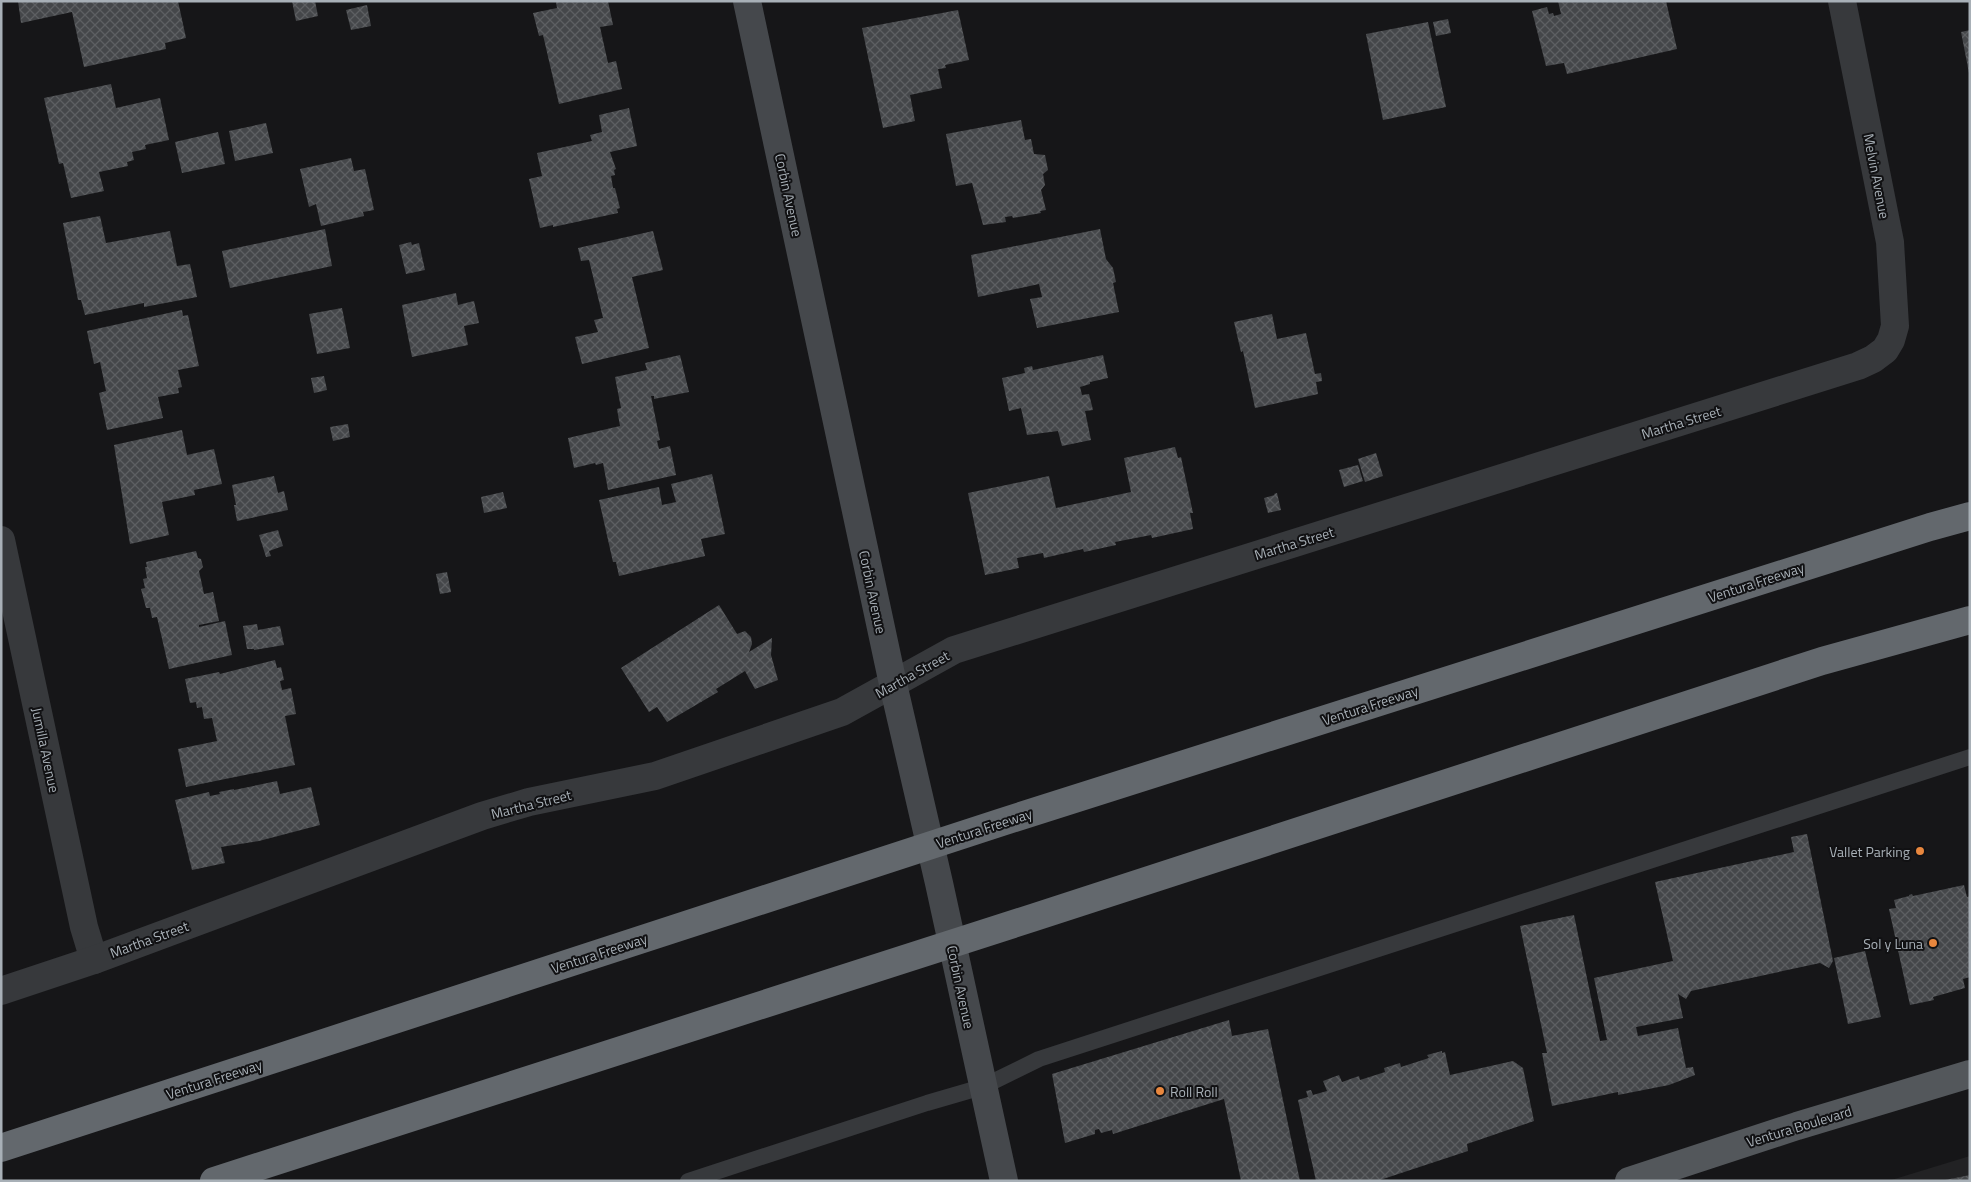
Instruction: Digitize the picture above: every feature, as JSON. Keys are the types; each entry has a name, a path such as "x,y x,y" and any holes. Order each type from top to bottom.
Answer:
{"highway":[{"name":"Ventura Freeway","path":"1,1148 1002,822 1970,516"},
{"path":"214,1181 1822,661 1970,620"}],"main road":[{"name":"Corbin Avenue","path":"747,1 893,684 1004,1181"},
{"name":"Ventura Boulevard","path":"1629,1181 1797,1126 1970,1074"}],"street":[{"name":"Melvin Avenue","path":"1842,1 1890,242 1895,326 1891,340 1884,350"},
{"name":"Martha Street","path":"1,991 94,960 482,816 529,802 655,776 842,712 954,650 1858,366 1873,359 1884,350"},
{"name":"Jumilla Avenue","path":"1,540 82,917 94,960"}],"lane":[{"path":"688,1181 927,1103 982,1087 1040,1059 1058,1053 1970,757"}],"shaded area":[{"path":"1970,1156 1970,1181 1888,1181"}],"building":[{"path":"18,1 178,1 186,38 165,43 166,49 84,67 72,12 21,23"},
{"path":"292,1 315,1 318,16 296,21"},
{"path":"608,1 613,25 600,27 608,63 616,61 622,89 559,104 543,35 539,36 533,13 557,8 556,2"},
{"path":"1558,1 1666,1 1677,49 1567,74 1564,63 1546,66 1532,11 1547,7 1549,14 1553,13 1554,16 1561,14"},
{"path":"367,5 371,26 351,30 346,10"},
{"path":"958,10 969,60 945,65 946,68 938,69 942,88 910,95 915,121 883,128 862,28"},
{"path":"1448,19 1451,33 1436,36 1433,22"},
{"path":"1428,22 1446,107 1383,120 1366,34"},
{"path":"1970,30 1970,72 1969,73 1961,32"},
{"path":"111,84 116,108 160,98 169,140 145,145 146,149 132,152 134,160 127,162 128,166 99,172 104,191 71,198 63,163 59,164 44,98"},
{"path":"629,108 637,146 610,152 616,169 614,170 615,175 611,176 620,208 617,209 618,213 540,228 529,179 542,176 537,153 592,141 590,135 602,132 599,115"},
{"path":"1021,120 1025,140 1031,139 1034,154 1045,155 1048,170 1043,174 1045,185 1041,190 1046,210 1040,211 1041,213 1013,218 1012,216 1005,217 1006,222 983,225 972,183 956,186 946,134"},
{"path":"266,123 273,153 235,161 229,131"},
{"path":"218,132 225,164 182,173 175,142"},
{"path":"351,158 354,171 365,169 374,210 363,212 364,216 321,226 316,204 309,207 300,169"},
{"path":"100,216 106,243 170,231 177,266 190,264 197,297 144,307 144,303 85,315 81,300 78,300 63,223"},
{"path":"325,229 332,266 230,288 222,251"},
{"path":"1100,229 1106,259 1113,268 1116,282 1113,283 1119,312 1037,328 1030,299 1042,297 1039,284 978,297 971,255"},
{"path":"653,231 663,270 632,277 649,348 582,364 575,337 598,332 594,320 603,318 589,260 581,261 578,248"},
{"path":"411,242 412,245 419,243 425,270 406,274 399,245"},
{"path":"456,293 458,305 474,301 479,323 464,326 468,345 412,357 402,305"},
{"path":"342,308 350,348 317,354 309,314"},
{"path":"182,310 183,316 188,315 199,366 178,370 182,387 178,388 179,393 158,397 163,418 107,430 99,393 106,391 100,362 94,364 87,331"},
{"path":"1272,314 1277,339 1306,333 1315,374 1321,373 1322,381 1316,382 1318,394 1255,408 1243,351 1241,352 1234,322"},
{"path":"680,355 689,392 654,399 654,396 651,396 660,440 657,441 659,449 670,446 676,475 608,490 603,463 574,468 568,438 620,426 617,409 621,408 615,377 647,370 645,363"},
{"path":"1103,355 1108,378 1090,382 1090,384 1080,387 1082,395 1089,394 1093,410 1085,411 1091,440 1062,446 1058,431 1027,435 1021,408 1009,411 1002,378 1025,373 1024,368 1032,366 1033,370"},
{"path":"324,376 327,390 314,393 311,378"},
{"path":"348,424 350,437 333,441 330,427"},
{"path":"182,430 187,455 214,449 222,484 194,490 195,495 162,502 169,535 130,544 114,445"},
{"path":"1175,447 1178,458 1181,457 1193,513 1190,513 1193,529 1152,538 1151,535 1115,542 1116,545 1084,552 1083,549 1044,558 1043,553 1017,558 1019,568 985,575 968,493 1049,476 1056,508 1131,492 1124,458"},
{"path":"1376,453 1383,476 1365,482 1358,459"},
{"path":"1358,465 1363,481 1344,487 1339,470"},
{"path":"712,474 725,534 701,539 705,556 619,576 616,562 613,562 599,500 659,487 662,505 676,502 671,484"},
{"path":"274,476 278,493 284,491 288,510 237,521 232,485"},
{"path":"503,492 507,508 484,513 481,497"},
{"path":"1277,493 1281,510 1268,513 1264,498"},
{"path":"278,530 283,546 269,551 271,556 266,557 259,535"},
{"path":"196,551 203,567 199,571 204,594 213,592 219,621 199,625 199,627 225,621 232,655 169,669 157,617 152,618 150,608 146,608 141,589 145,588 143,579 147,578 146,562"},
{"path":"447,572 451,592 440,594 436,574"},
{"path":"719,605 737,634 745,631 751,637 752,644 749,652 772,638 771,655 778,680 755,689 745,671 716,689 718,692 667,722 657,707 649,712 621,668"},
{"path":"257,624 258,630 280,626 284,645 254,650 247,649 243,626"},
{"path":"275,660 277,668 281,667 284,680 280,681 282,690 291,688 296,714 285,716 295,765 186,787 178,749 217,741 212,718 204,719 202,707 197,708 196,702 190,703 185,679 219,672 220,674"},
{"path":"277,781 280,794 311,787 320,825 259,841 221,847 225,863 192,870 175,800 209,792 210,796 220,794 219,792"},
{"path":"1807,834 1833,961 1829,968 1820,963 1691,991 1686,999 1678,994 1683,1018 1636,1027 1638,1036 1678,1028 1686,1068 1693,1067 1695,1075 1669,1085 1618,1095 1618,1092 1552,1106 1542,1053 1547,1053 1520,926 1574,915 1600,1041 1607,1040 1594,978 1673,961 1655,882 1794,852 1791,837"},
{"name":"Sol y Luna","path":"1964,885 1967,897 1970,896 1970,977 1963,979 1965,988 1933,997 1934,1000 1910,1005 1889,909 1896,908 1894,900 1912,894 1913,896"},
{"path":"1865,951 1881,1017 1848,1024 1834,958"},
{"path":"1229,1020 1232,1036 1268,1029 1300,1181 1241,1181 1224,1099 1113,1134 1112,1130 1101,1133 1099,1129 1095,1130 1095,1134 1065,1143 1052,1074"},
{"path":"1442,1051 1442,1053 1445,1052 1450,1075 1513,1061 1523,1068 1534,1121 1467,1144 1468,1151 1377,1181 1316,1181 1298,1100 1308,1097 1306,1091 1311,1090 1313,1095 1327,1091 1323,1081 1339,1075 1342,1082 1359,1076 1360,1080 1385,1072 1384,1068 1400,1063 1401,1067 1429,1058 1427,1055"},
{"path":"1970,1175 1970,1181 1945,1180"}],"place":[{"name":"Vallet Parking","path":"1920,851"},
{"name":"Sol y Luna","path":"1933,943"},
{"name":"Roll Roll","path":"1160,1091"}]}
